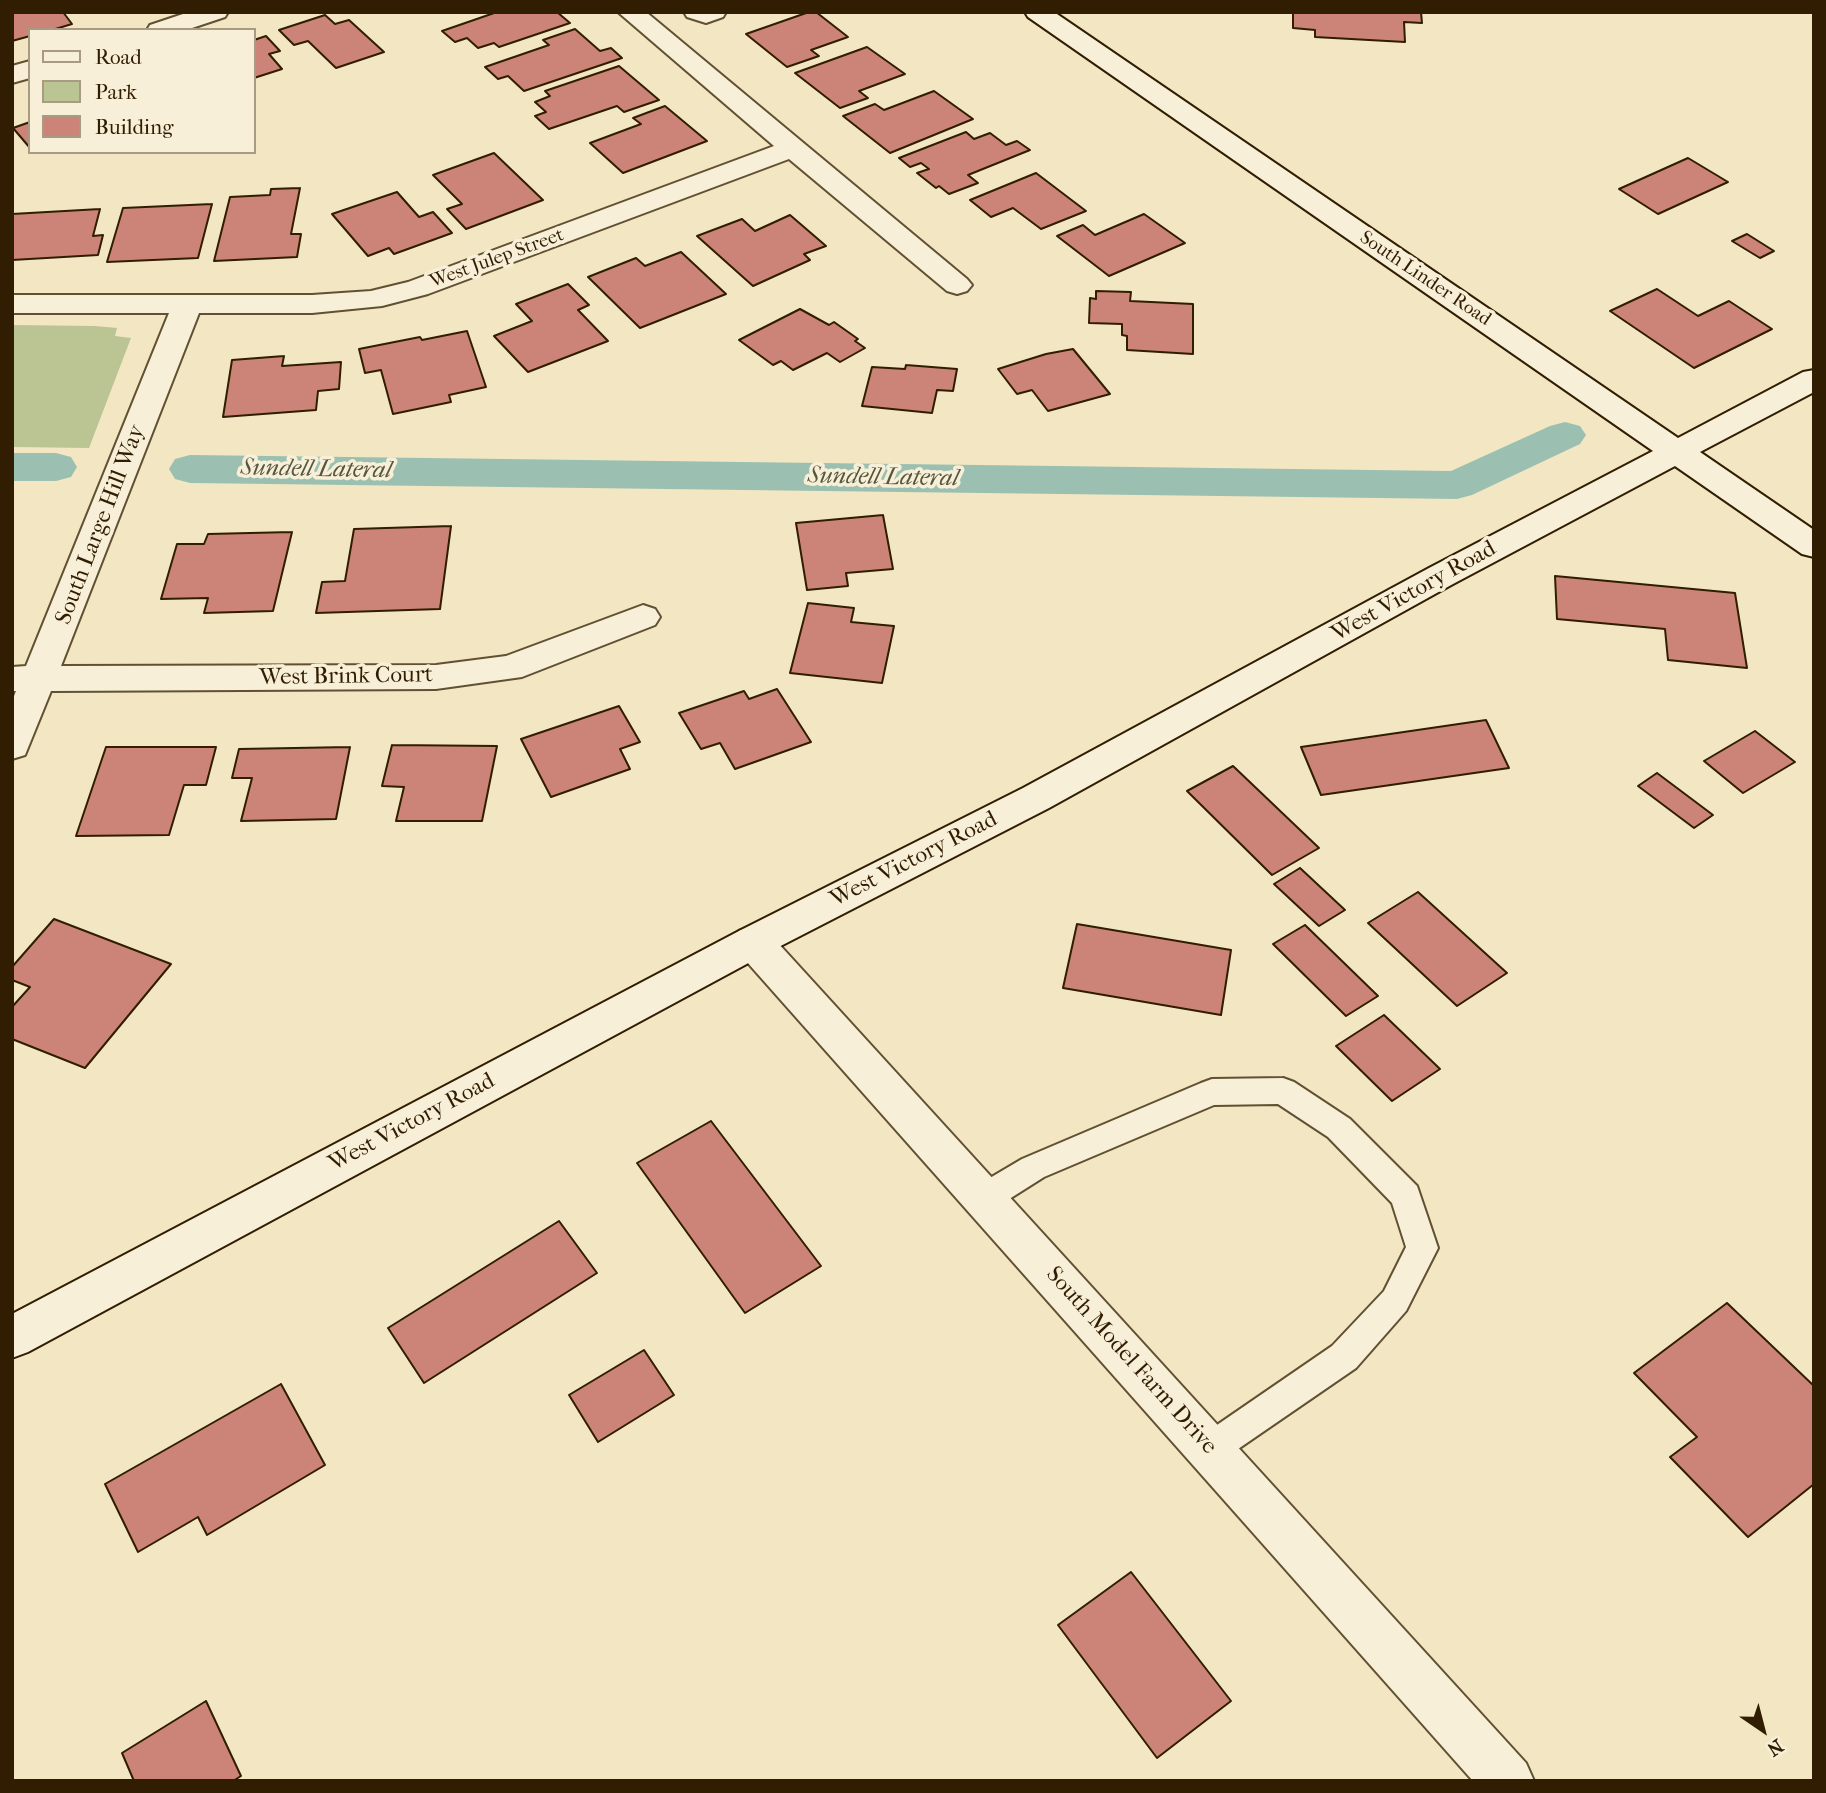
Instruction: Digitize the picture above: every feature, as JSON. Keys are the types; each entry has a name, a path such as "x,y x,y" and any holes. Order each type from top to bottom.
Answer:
{"street":[{"path":"165,28 216,12"},
{"path":"695,12 705,15 713,12"},
{"name":"South Linder Road","path":"1037,12 1814,546"},
{"path":"646,17 793,148 957,285"},
{"name":"West Julep Street","path":"12,303 324,303 372,300 418,288 793,148"},
{"name":"South Large Hill Way","path":"12,746 26,679 188,303"},
{"name":"West Victory Road","path":"12,1336 753,942 1036,798 1441,576 1814,379"},
{"name":"West Brink Court","path":"26,679 436,677 510,668 643,617"},
{"name":"South Model Farm Drive","path":"753,942 1508,1781"}],"lane":[{"path":"984,1198 1033,1168 1212,1092 1283,1091 1339,1128 1406,1196 1422,1248 1395,1301 1343,1357 1210,1449"}],"green space":[{"path":"12,325 117,328 115,336 131,338 89,448 12,447"}],"building":[{"path":"12,12 63,12 72,24 59,28 28,28 28,37 12,41"},
{"path":"497,12 557,12 570,23 499,47 494,43 478,48 467,38 455,42 442,31"},
{"path":"816,12 848,37 811,50 819,56 787,67 746,34"},
{"path":"1293,12 1421,12 1422,23 1404,22 1405,42 1315,37 1315,30 1293,28"},
{"path":"325,15 335,24 349,20 384,52 336,68 308,41 294,45 279,30"},
{"path":"575,29 600,51 611,48 622,58 524,91 508,76 498,79 485,67 549,45 543,40"},
{"path":"266,36 280,51 269,54 282,69 256,77 256,39"},
{"path":"867,47 905,74 859,91 868,98 840,108 795,73"},
{"path":"619,66 659,100 624,112 617,106 549,129 535,116 546,112 535,102 550,96 545,91"},
{"path":"934,91 973,119 890,153 843,116 875,104 884,110"},
{"path":"665,106 707,141 623,173 590,143 641,124 633,118"},
{"path":"28,123 28,146 13,128"},
{"path":"966,132 974,139 990,133 1006,145 1017,141 1030,150 968,175 978,183 949,194 939,186 936,188 917,173 929,169 921,163 910,167 899,158"},
{"path":"494,153 543,200 466,229 447,209 462,204 433,175"},
{"path":"1688,158 1728,182 1658,214 1619,189"},
{"path":"1036,173 1086,211 1041,229 1013,208 991,217 970,200"},
{"path":"300,188 291,234 301,234 297,257 214,261 230,197 270,195 271,189"},
{"path":"397,192 419,217 433,212 452,233 394,254 389,248 368,256 332,214"},
{"path":"212,204 198,258 107,262 123,208"},
{"path":"100,209 93,236 103,235 98,255 12,260 12,214"},
{"path":"1144,214 1185,243 1109,276 1057,236 1083,225 1095,235"},
{"path":"790,215 826,246 804,254 810,260 753,286 697,236 742,219 755,231"},
{"path":"1747,234 1774,251 1760,258 1732,241"},
{"path":"681,252 726,294 640,328 588,277 636,258 645,266"},
{"path":"568,284 589,305 578,310 608,341 528,372 494,336 532,321 516,304"},
{"path":"1657,289 1698,316 1729,301 1772,329 1694,368 1610,311"},
{"path":"1096,291 1131,292 1130,301 1193,304 1193,354 1127,350 1127,336 1122,335 1122,324 1089,323 1090,298 1096,299"},
{"path":"800,309 829,325 834,322 858,339 855,341 865,348 840,362 827,353 793,370 781,361 773,365 739,340"},
{"path":"467,331 486,387 449,395 451,402 393,414 381,370 365,373 359,349"},
{"path":"1073,349 1110,394 1048,411 1032,390 1017,394 998,369 1046,354"},
{"path":"284,356 282,366 341,362 339,389 318,391 316,410 223,417 232,360"},
{"path":"906,365 957,369 953,391 937,390 932,413 862,406 872,367 905,369"},
{"path":"883,515 893,569 846,573 848,586 807,590 796,523"},
{"path":"451,526 440,609 316,613 322,582 345,581 354,529"},
{"path":"292,532 273,611 204,613 208,598 161,599 177,544 204,544 208,534"},
{"path":"1555,576 1735,593 1747,668 1668,660 1665,629 1557,619"},
{"path":"808,603 854,608 851,622 894,626 882,683 790,673"},
{"path":"777,689 811,742 735,769 720,743 701,749 679,713 744,691 749,699"},
{"path":"619,706 640,742 620,749 630,769 551,797 521,739"},
{"path":"1486,720 1509,768 1321,795 1301,747"},
{"path":"1755,731 1795,762 1743,793 1704,761"},
{"path":"392,745 497,746 482,821 396,821 404,787 382,786"},
{"path":"106,747 216,747 206,785 184,785 169,835 76,836"},
{"path":"350,747 336,819 241,821 252,778 232,778 239,749"},
{"path":"1233,766 1319,848 1272,875 1187,791"},
{"path":"1657,773 1713,815 1694,828 1638,786"},
{"path":"1300,868 1345,910 1319,926 1274,884"},
{"path":"1418,892 1507,973 1457,1006 1368,923"},
{"path":"54,919 171,964 85,1068 12,1039 12,1007 30,987 12,980 12,967"},
{"path":"1077,924 1231,950 1221,1015 1063,988"},
{"path":"1305,925 1378,996 1346,1016 1273,944"},
{"path":"1384,1015 1440,1069 1392,1101 1336,1046"},
{"path":"711,1121 821,1266 745,1313 637,1163"},
{"path":"559,1221 597,1273 424,1383 388,1328"},
{"path":"1727,1303 1814,1386 1814,1484 1748,1537 1670,1457 1697,1437 1634,1373"},
{"path":"644,1350 674,1395 598,1442 569,1395"},
{"path":"281,1384 325,1465 207,1535 198,1517 138,1552 105,1484"},
{"path":"1131,1572 1231,1701 1157,1758 1058,1625"},
{"path":"206,1701 241,1776 233,1781 134,1781 122,1753"}],"waterway":[{"name":"Sundell Lateral","path":"190,469 1457,485 1565,435"},
{"name":"Sundell Lateral","path":"12,467 56,467"}]}
